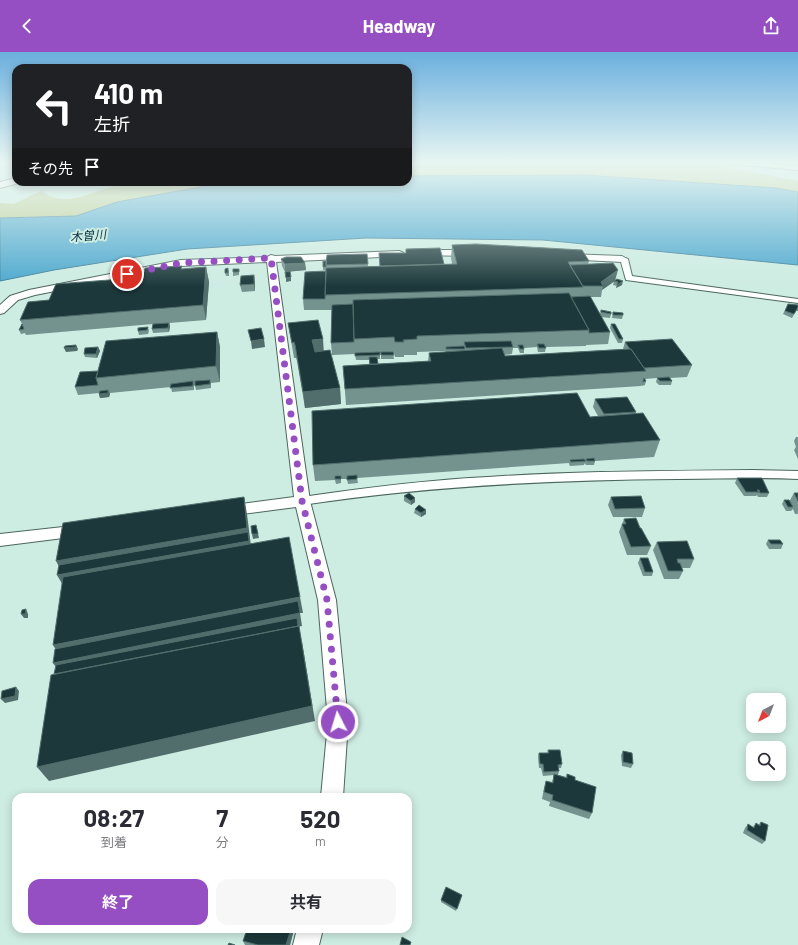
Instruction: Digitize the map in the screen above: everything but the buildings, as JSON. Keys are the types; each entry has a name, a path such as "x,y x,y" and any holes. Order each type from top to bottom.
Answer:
{"street":[{"path":"0,311 14,298 28,293 85,283 169,264 271,258 442,253 479,254"},
{"path":"561,256 622,259 625,261 629,278 798,301"},
{"path":"271,258 302,501 327,600 338,722 332,793"},
{"path":"212,513 370,490 590,475 765,473 798,475"},
{"path":"0,540 96,530"},
{"path":"306,945 309,933"}],"green space":[{"path":"0,204 112,204 76,216 0,218"}],"water":[{"name":"木曽川","path":"112,204 798,204 798,265 543,240 366,238 187,249 54,270 0,281 0,218 76,216"}],"route":[{"path":"127,274 169,264 271,258 302,501 327,600 338,722"}]}
